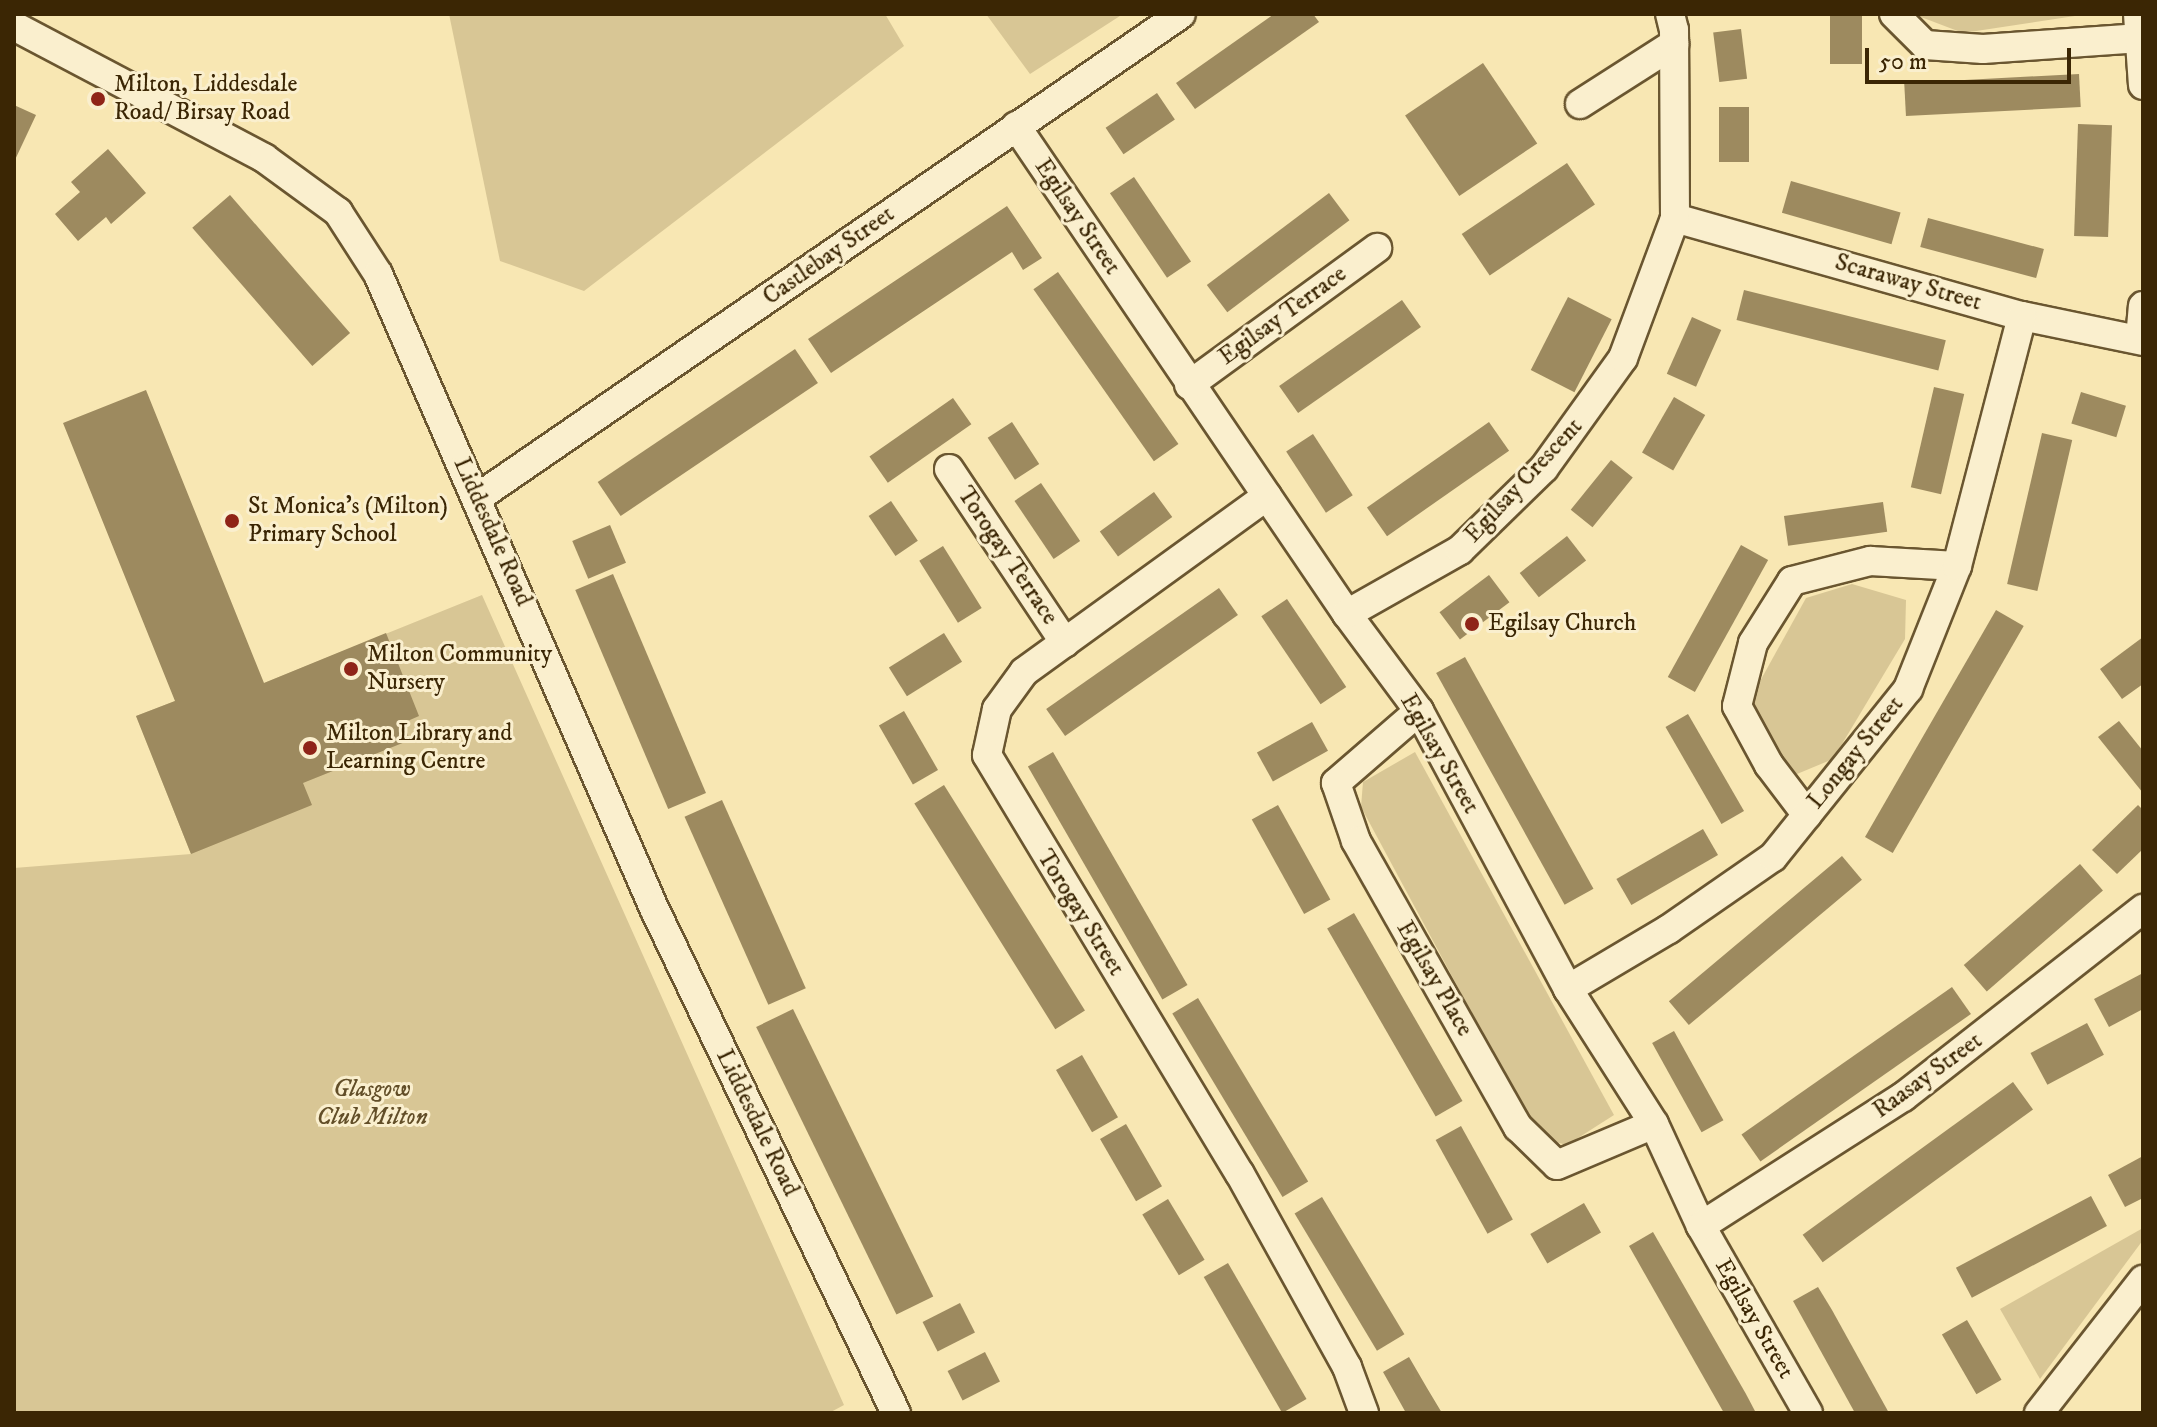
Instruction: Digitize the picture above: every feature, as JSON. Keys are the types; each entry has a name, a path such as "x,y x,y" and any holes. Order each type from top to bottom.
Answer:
{"street":[{"name":"Castlebay Street","path":"477,498 1181,14"},
{"name":"Egilsay Crescent","path":"1347,614 1460,550 1544,468 1623,358 1675,218 1674,44 1670,14"},
{"path":"1894,14 1925,45 1983,49 2139,26 2143,85"},
{"name":"Liddesdale Road","path":"14,26 264,158 338,212 378,274 654,908 896,1413"},
{"path":"1580,104 1674,44"},
{"name":"Egilsay Street","path":"1016,126 1189,385 1347,614 1419,711 1568,989 1654,1124 1701,1226 1808,1413"},
{"name":"Scaraway Street","path":"1675,218 2022,316 2142,340"},
{"name":"Egilsay Terrace","path":"1189,385 1377,248"},
{"path":"2142,340 2143,306"},
{"name":"Longay Street","path":"1568,989 1669,929 1773,857 1908,689 1957,566 2022,316"},
{"name":"Torogay Terrace","path":"949,469 1065,643"},
{"name":"Torogay Street","path":"1267,496 1024,672 997,709 987,755 1240,1174 1347,1367 1364,1413"},
{"path":"1807,815 1769,765 1737,706 1753,643 1792,581 1870,561 1957,566"},
{"name":"Egilsay Place","path":"1419,711 1336,783 1356,841 1518,1127 1557,1165 1654,1124"},
{"name":"Raasay Street","path":"1701,1226 1903,1097 2143,909"},
{"path":"2039,1413 2143,1280"}],"green space":[{"path":"449,14 885,14 904,46 584,291 500,261"},
{"path":"986,14 1123,14 1030,74"},
{"path":"1913,14 2088,14 1963,33"},
{"path":"1852,584 1906,600 1905,639 1833,759 1797,774 1774,752 1748,703 1806,598"},
{"name":"Glasgow Club Milton","path":"482,595 844,1405 829,1413 14,1413 14,868 191,854 136,716 175,701 264,683"},
{"path":"1415,752 1614,1115 1567,1145 1539,1138 1361,807 1363,782"},
{"path":"2143,1228 2143,1240 2040,1379 2000,1309"}],"building":[{"path":"1274,14 1313,14 1319,22 1195,109 1176,83"},
{"path":"1830,14 1862,14 1862,64 1830,64"},
{"path":"1741,29 1747,79 1719,82 1713,32"},
{"path":"1483,63 1537,143 1459,196 1405,116"},
{"path":"2079,74 2081,107 1906,116 1904,83"},
{"path":"1157,93 1175,120 1123,154 1106,128"},
{"path":"14,105 36,115 14,162"},
{"path":"1719,107 1749,107 1749,162 1719,162"},
{"path":"2078,124 2112,125 2108,237 2074,236"},
{"path":"108,149 146,193 111,224 106,217 78,241 55,214 80,192 71,182"},
{"path":"1567,163 1595,204 1490,275 1462,234"},
{"path":"1134,177 1191,262 1167,278 1110,193"},
{"path":"1791,181 1901,212 1891,244 1782,213"},
{"path":"1329,193 1349,220 1227,312 1207,285"},
{"path":"230,195 350,333 312,366 192,228"},
{"path":"1007,206 1042,258 1023,270 1012,252 831,373 808,339"},
{"path":"1928,218 2044,249 2036,278 1920,247"},
{"path":"1058,272 1178,444 1154,461 1033,289"},
{"path":"1744,290 1946,340 1938,370 1737,320"},
{"path":"1568,297 1612,319 1574,392 1531,370"},
{"path":"1402,300 1421,327 1298,413 1279,386"},
{"path":"1692,317 1721,330 1696,387 1667,374"},
{"path":"795,349 818,383 621,516 598,482"},
{"path":"1934,387 1964,394 1941,494 1911,487"},
{"path":"146,390 264,683 386,633 419,716 403,723 410,740 303,783 312,805 191,854 136,716 175,701 63,423"},
{"path":"2081,392 2126,406 2116,437 2071,424"},
{"path":"1674,397 1705,415 1673,470 1642,452"},
{"path":"953,398 971,424 888,483 869,457"},
{"path":"1012,422 1039,464 1015,480 988,438"},
{"path":"1489,422 1509,451 1387,536 1367,507"},
{"path":"2042,433 2072,440 2037,591 2007,584"},
{"path":"1313,434 1353,495 1326,513 1286,451"},
{"path":"1611,460 1633,478 1592,527 1571,510"},
{"path":"1041,483 1080,541 1054,559 1014,501"},
{"path":"1154,492 1172,517 1118,556 1100,531"},
{"path":"891,501 918,541 895,556 869,516"},
{"path":"1883,502 1887,532 1788,546 1784,516"},
{"path":"610,525 626,563 588,579 572,541"},
{"path":"1567,536 1586,560 1539,597 1520,573"},
{"path":"1741,545 1768,560 1695,692 1668,677"},
{"path":"943,546 982,608 958,623 919,561"},
{"path":"613,574 706,793 668,809 575,590"},
{"path":"1489,575 1509,602 1460,639 1439,612"},
{"path":"1219,588 1238,615 1065,736 1046,709"},
{"path":"1287,599 1346,687 1321,704 1261,616"},
{"path":"1996,610 2024,626 1893,853 1865,837"},
{"path":"944,633 962,662 907,696 889,667"},
{"path":"2143,637 2143,684 2122,699 2100,669"},
{"path":"1465,657 1593,889 1565,905 1436,673"},
{"path":"904,711 938,770 913,784 879,726"},
{"path":"1688,714 1744,811 1721,824 1665,727"},
{"path":"2119,721 2143,751 2143,793 2098,737"},
{"path":"1312,722 1328,751 1273,781 1257,753"},
{"path":"1053,752 1188,985 1162,999 1028,767"},
{"path":"944,785 1085,1011 1055,1029 914,804"},
{"path":"722,800 806,988 768,1005 685,817"},
{"path":"1278,805 1330,899 1304,914 1252,820"},
{"path":"2138,805 2143,810 2143,849 2117,874 2092,850"},
{"path":"1703,829 1718,855 1631,905 1616,879"},
{"path":"1842,856 1862,880 1689,1025 1669,1001"},
{"path":"2080,864 2103,890 1987,991 1964,965"},
{"path":"1354,913 1462,1101 1436,1116 1327,929"},
{"path":"2143,973 2143,1009 2109,1027 2094,999"},
{"path":"1952,987 1971,1014 1760,1161 1741,1134"},
{"path":"1198,998 1308,1181 1283,1197 1172,1013"},
{"path":"793,1009 933,1297 896,1315 756,1027"},
{"path":"2087,1023 2104,1055 2047,1085 2030,1053"},
{"path":"1674,1031 1723,1120 1702,1132 1652,1043"},
{"path":"1082,1055 1118,1117 1092,1132 1056,1070"},
{"path":"2013,1082 2033,1110 1823,1262 1803,1235"},
{"path":"1126,1124 1162,1186 1136,1201 1100,1139"},
{"path":"1461,1126 1513,1220 1488,1234 1436,1140"},
{"path":"2143,1156 2143,1198 2125,1207 2108,1175"},
{"path":"2091,1196 2107,1226 1972,1298 1956,1268"},
{"path":"1322,1197 1404,1334 1377,1351 1295,1213"},
{"path":"1168,1199 1205,1260 1179,1275 1142,1214"},
{"path":"1584,1203 1601,1232 1547,1263 1530,1234"},
{"path":"1653,1232 1756,1413 1724,1413 1642,1269 1629,1246"},
{"path":"1228,1263 1306,1399 1282,1413 1204,1277"},
{"path":"1818,1287 1889,1413 1855,1413 1793,1301"},
{"path":"960,1303 975,1332 938,1351 923,1322"},
{"path":"1967,1320 2001,1380 1976,1394 1942,1334"},
{"path":"985,1352 1000,1381 963,1400 948,1371"},
{"path":"1409,1357 1442,1413 1406,1413 1383,1372"}],"place":[{"name":"Milton, Liddesdale Road/ Birsay Road","path":"98,99"},
{"name":"St Monica's (Milton) Primary School","path":"232,521"},
{"name":"Egilsay Church","path":"1472,624"},
{"name":"Milton Community Nursery","path":"351,669"},
{"name":"Milton Library and Learning Centre","path":"310,748"}]}
